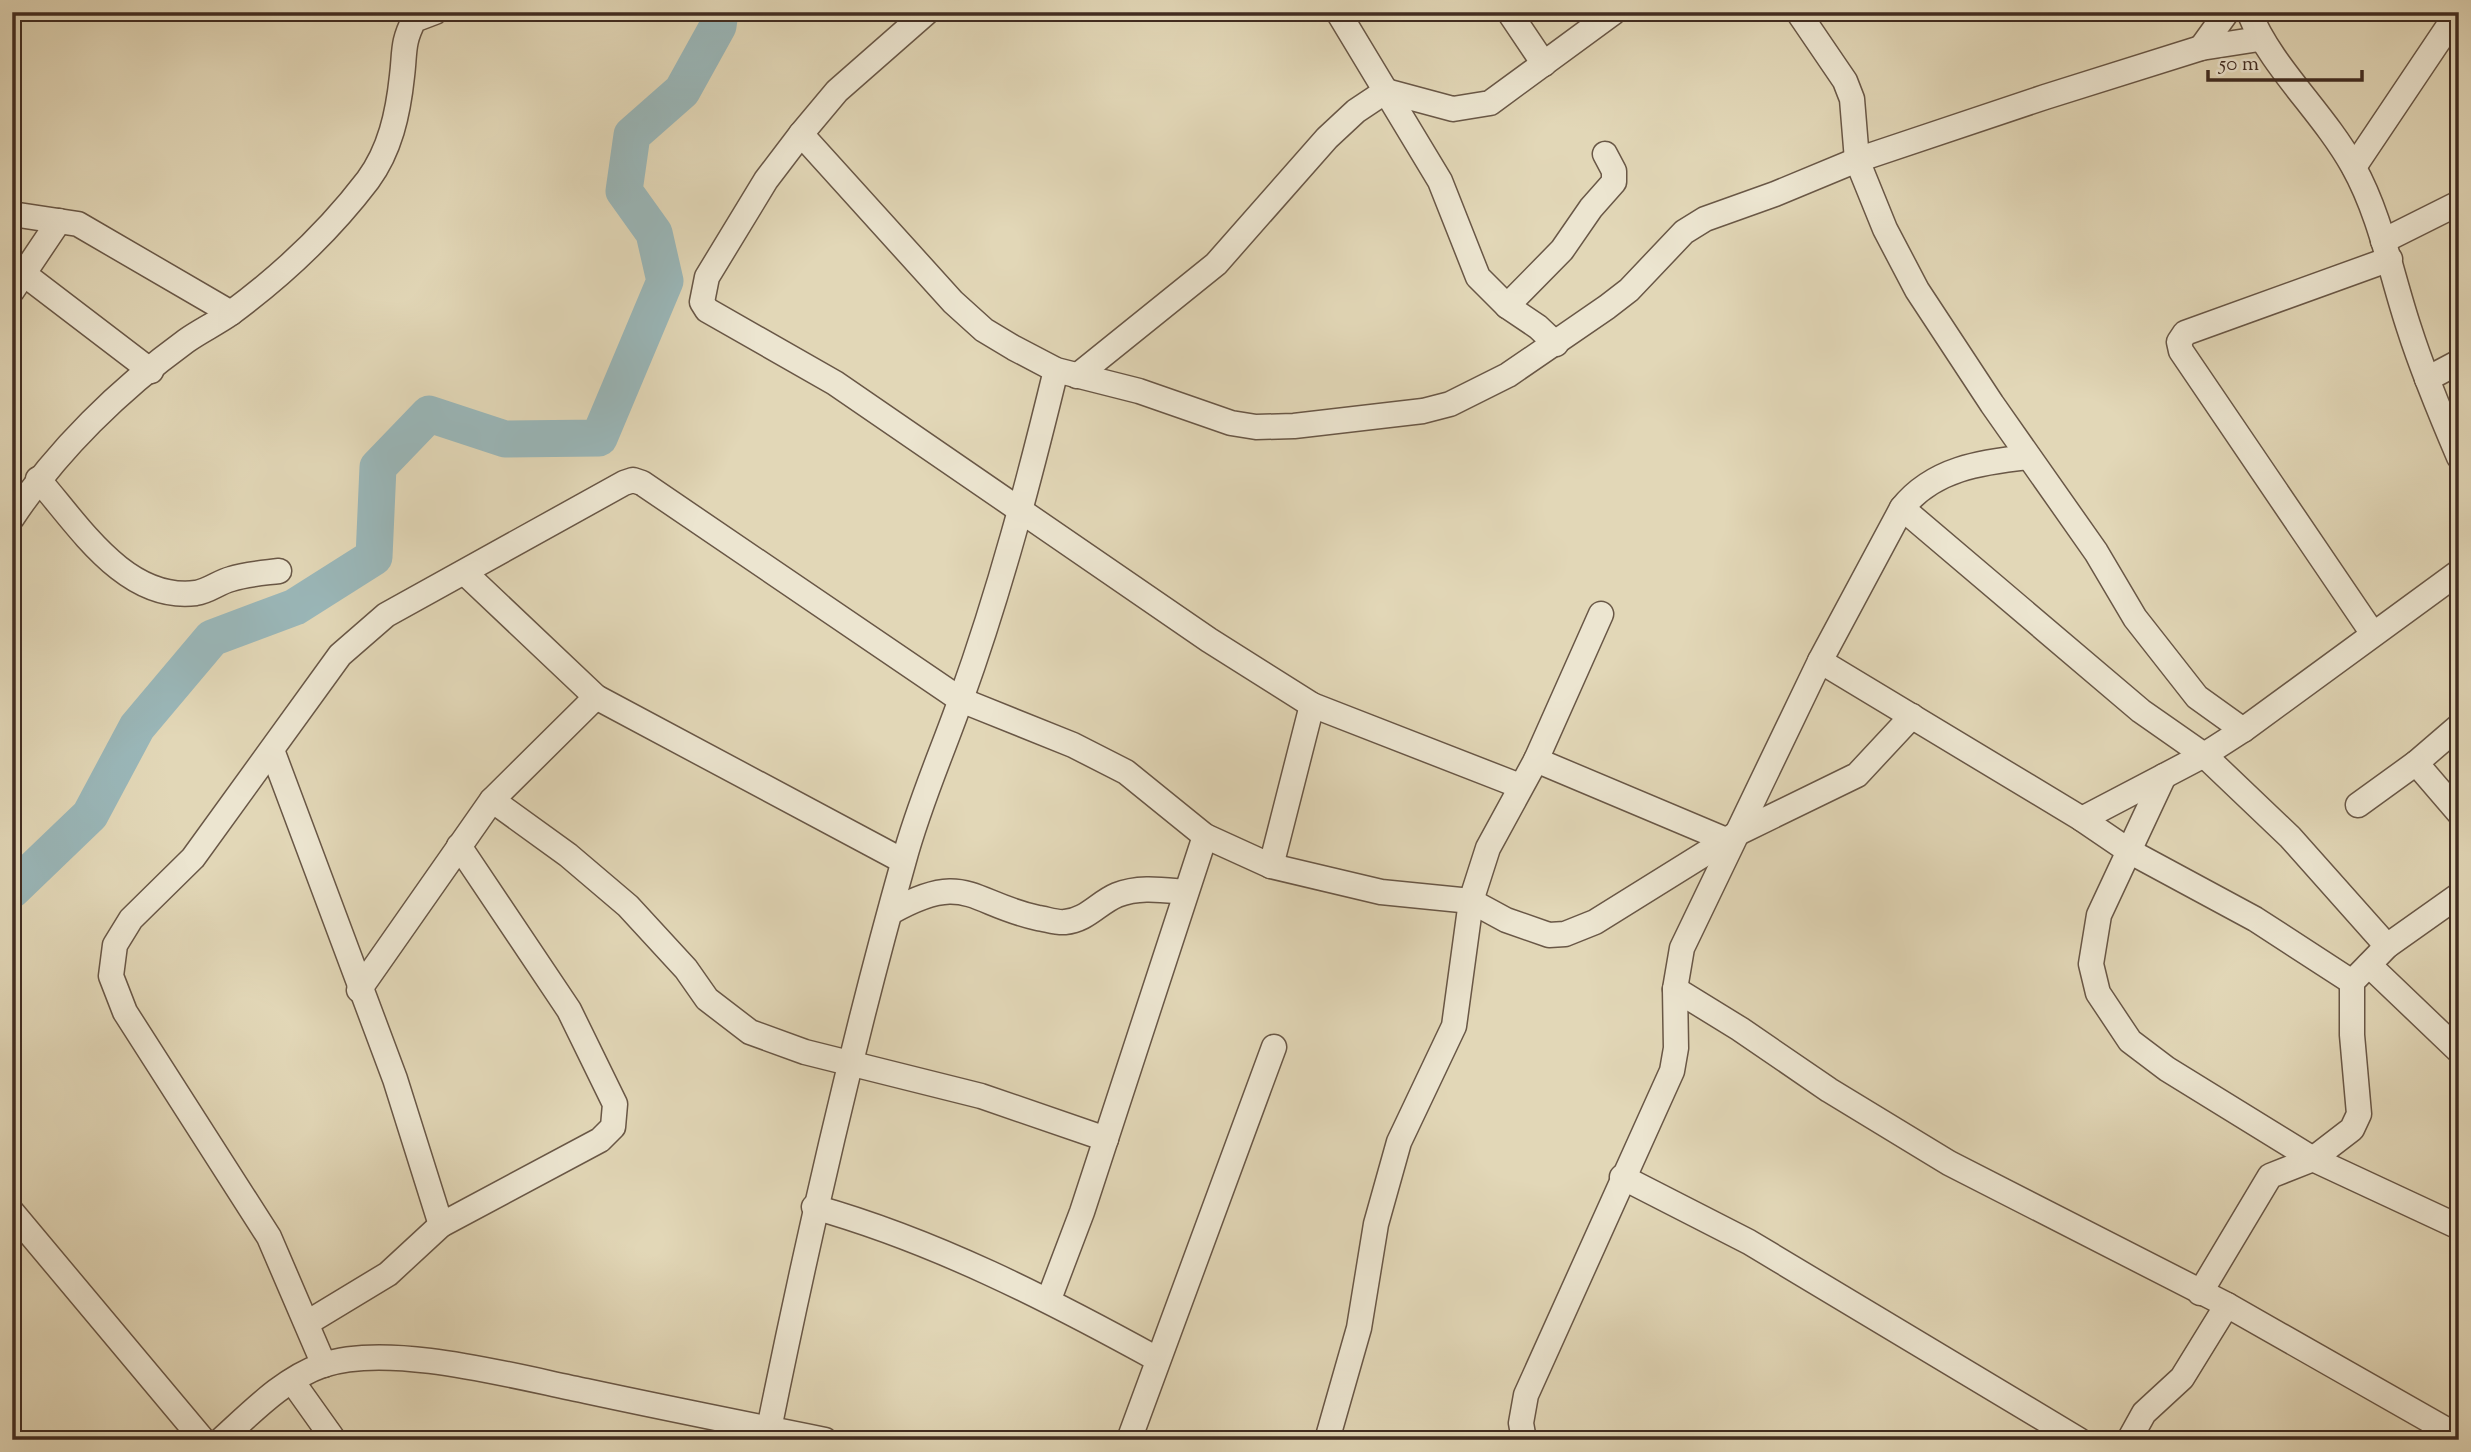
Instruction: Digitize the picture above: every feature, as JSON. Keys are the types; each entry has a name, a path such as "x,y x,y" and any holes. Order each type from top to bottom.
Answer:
{"street":[{"path":"927,12 837,91 766,180 707,277 702,302 707,310 835,383 1209,640 1312,705 1520,786"},
{"path":"1338,12 1440,181 1478,277 1507,306 1538,327 1556,344"},
{"path":"1509,12 1544,64"},
{"path":"769,1429 814,1207 849,1061 903,861 932,769 961,700 1066,373 1216,264 1327,138 1356,111 1386,92 1434,105 1472,108 1490,103 1614,12"},
{"path":"1798,12 1845,81 1852,99 1857,160 1885,229 1917,290 2003,421 2096,552 2135,618 2197,697 2243,730"},
{"path":"2354,167 2458,12"},
{"path":"2201,48 2245,13 2259,39 2311,102 2354,167 2386,250 2427,379 2459,457"},
{"path":"12,518 38,479 107,407 186,341 231,313 316,240 368,180 391,141 402,76 404,39 417,15"},
{"path":"801,134 953,302 984,330 1066,373 1139,391 1231,423 1256,427 1294,426 1383,417 1450,404 1507,375 1556,344 1629,290 1684,232 1705,219 1857,160 2201,48 2259,39"},
{"path":"1507,306 1562,250 1591,208 1614,182 1615,171 1605,154"},
{"path":"2373,634 2181,351 2179,342 2185,333 2386,250 2459,203"},
{"path":"12,214 78,224 231,313"},
{"path":"59,221 18,283 151,371"},
{"path":"2427,379 2459,362"},
{"path":"1992,461 2003,421"},
{"path":"1524,1440 1521,1423 1526,1395 1672,1070 1676,1048 1675,989 1682,948 1732,837 1821,661 1902,508 1916,490 1935,478 1992,461 2028,457"},
{"path":"38,479 107,557 126,573 162,593 201,593 231,579 279,570"},
{"path":"324,1365 270,1237 125,1012 111,976 115,945 131,919 193,858 340,655 386,615 633,480 961,700 1073,745 1126,772 1205,836 1271,866 1381,892 1471,901 1531,930 1549,935 1565,934 1619,908 1732,837 1857,775 1912,716"},
{"path":"1902,508 2141,711 2204,755 2290,837 2387,946"},
{"path":"2082,819 2204,755 2243,730 2459,572"},
{"path":"465,573 596,696 903,861"},
{"path":"1326,1440 1359,1328 1376,1224 1399,1142 1454,1026 1471,901 1488,848 1536,760 1601,614"},
{"path":"1821,661 2082,819 2129,851 2361,974 2459,1051"},
{"path":"359,990 492,800 596,696"},
{"path":"1271,866 1312,705"},
{"path":"2358,805 2416,763 2459,726"},
{"path":"272,750 403,1104 441,1225"},
{"path":"1536,760 1732,837"},
{"path":"2416,763 2459,813"},
{"path":"2165,776 2099,915 2091,964 2098,993 2130,1041 2167,1069 2313,1159 2459,1227"},
{"path":"492,800 568,855 628,906 686,969 707,999 750,1032 806,1052 981,1096 1106,1139"},
{"path":"1049,1299 1106,1139 1205,836"},
{"path":"307,1323 388,1274 441,1225 600,1140 613,1127 615,1104 569,1010 459,846"},
{"path":"891,912 920,895 948,890 980,895 1029,916 1064,923 1091,914 1116,895 1144,889 1186,892"},
{"path":"2200,1293 2270,1176 2313,1159 2352,1129 2359,1114 2352,1034 2361,974 2387,946 2459,895"},
{"path":"1675,989 1740,1029 1829,1090 1949,1163 2227,1305 2459,1437"},
{"path":"1129,1440 1274,1047"},
{"path":"1622,1177 1749,1242 2079,1440"},
{"path":"814,1207 878,1225 1049,1299 1157,1359"},
{"path":"12,1212 203,1440"},
{"path":"2129,1440 2144,1413 2182,1378 2227,1305"},
{"path":"221,1440 269,1396 292,1381 324,1365 366,1357 480,1370 825,1440"},
{"path":"292,1381 334,1440"}],"waterway":[{"path":"12,890 90,815 137,727 212,638 295,607 374,557 378,467 429,414 505,439 599,438 665,281 654,233 624,191 632,135 682,91 718,26 720,12"}]}
